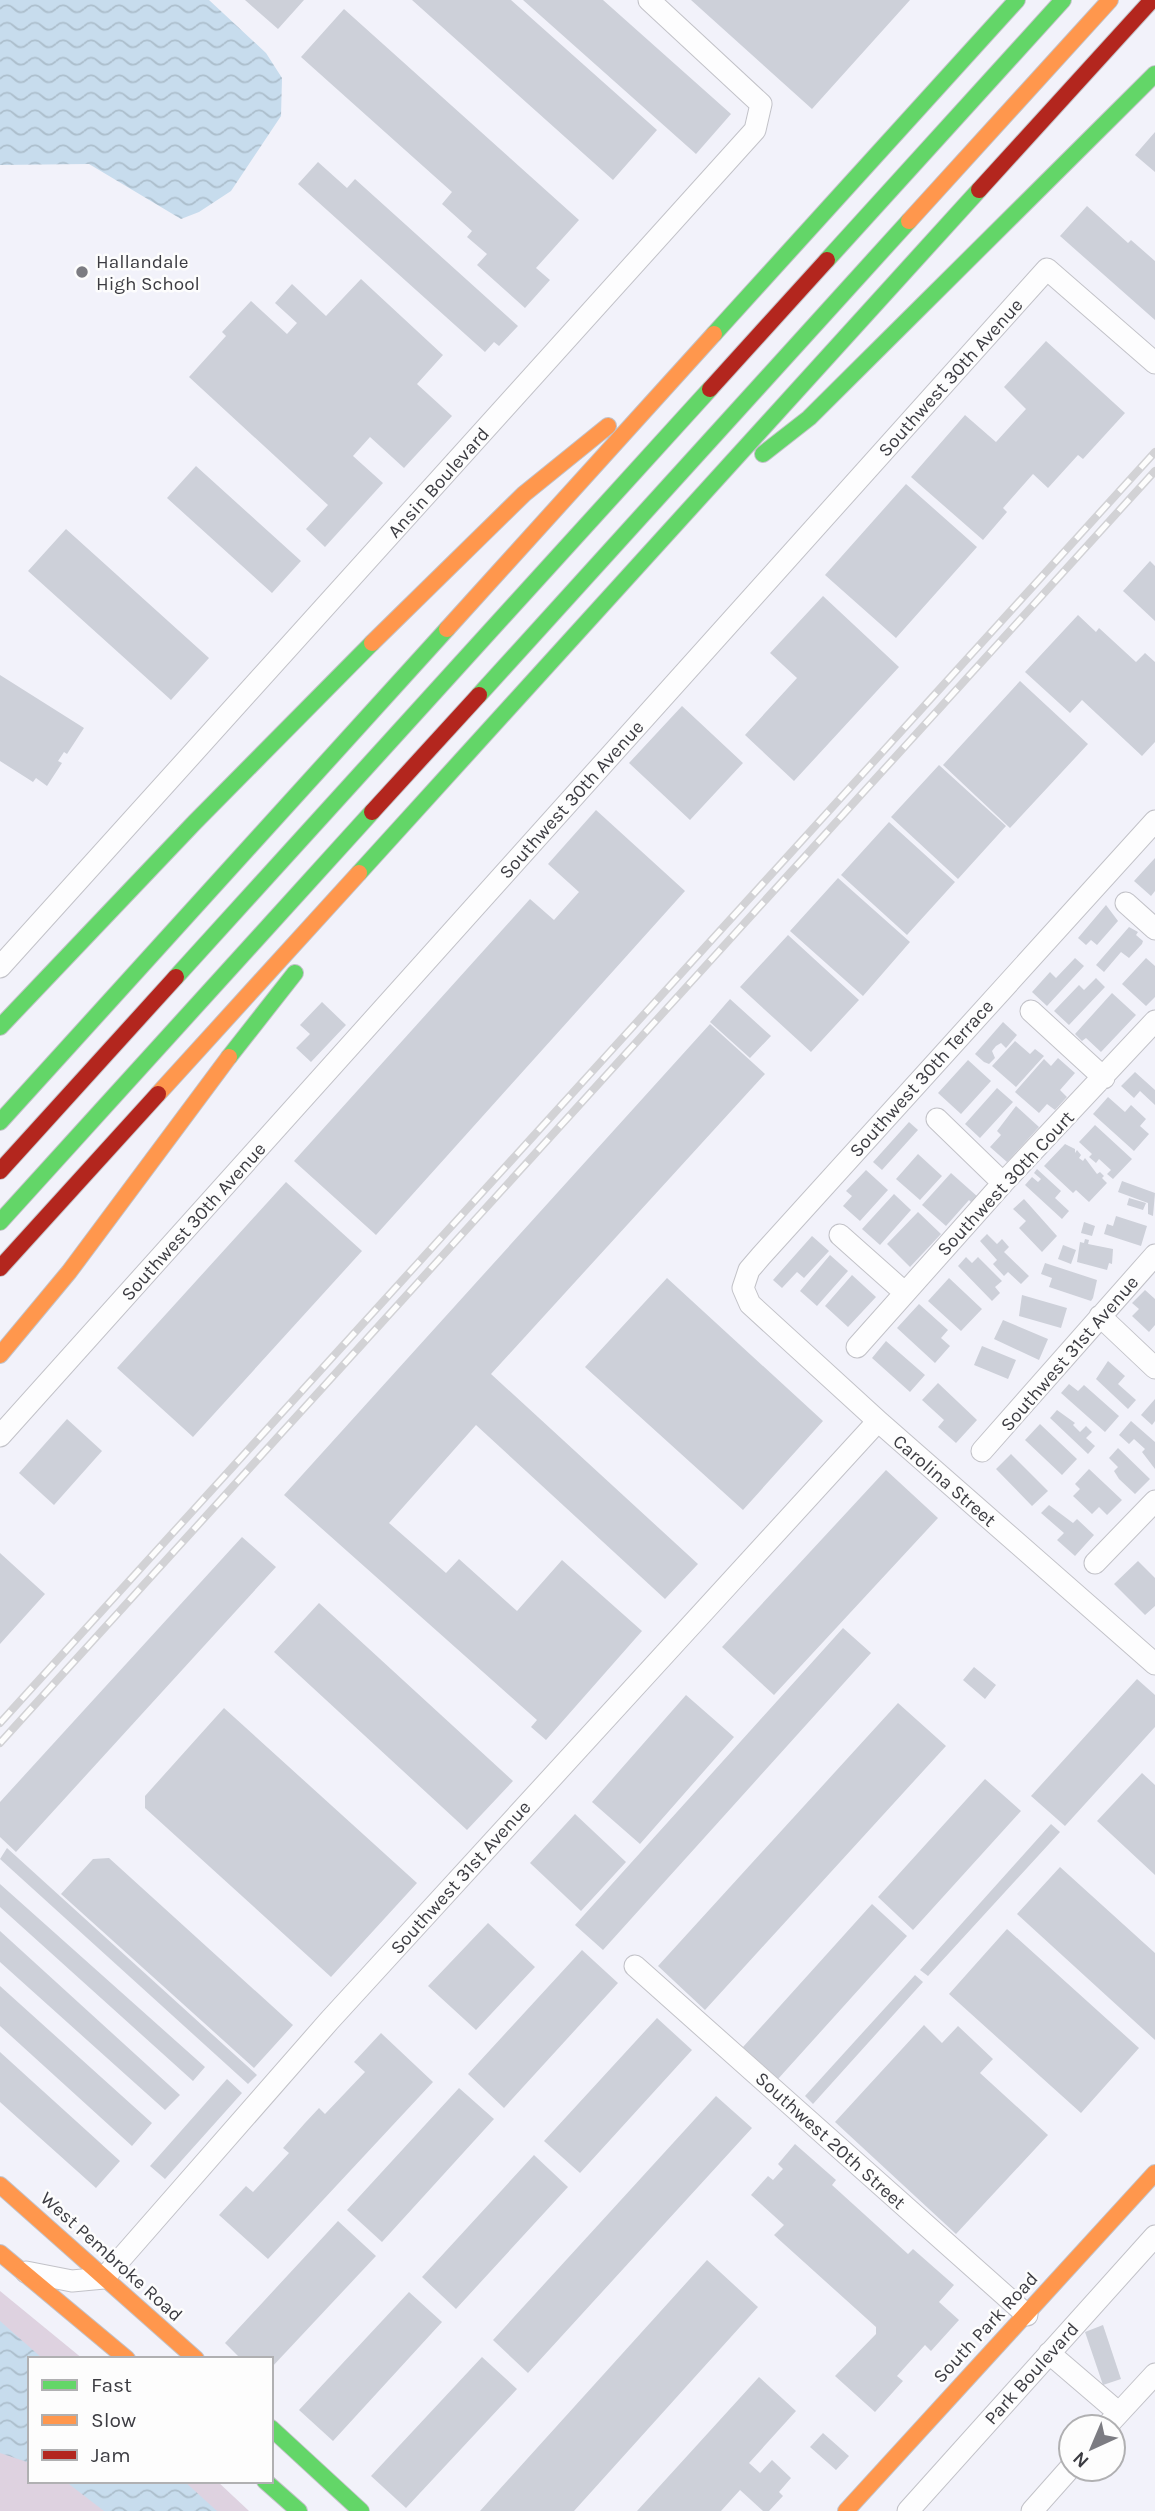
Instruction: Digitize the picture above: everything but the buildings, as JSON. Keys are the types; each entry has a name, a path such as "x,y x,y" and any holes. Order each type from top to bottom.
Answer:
{"main road":[{"path":"0,1171 1063,0"},
{"path":"0,1222 1110,0"},
{"path":"0,1268 376,852 690,512 804,379 1152,0"},
{"path":"0,1122 1011,4"},
{"path":"690,512 809,418 1155,74"},
{"path":"0,1027 194,820 559,460 667,384"},
{"path":"0,1355 69,1272 167,1137 281,994 376,852"},
{"name":"South Park Road","path":"846,2511 1155,2173"},
{"name":"West Pembroke Road","path":"0,2185 194,2357"},
{"path":"0,2253 125,2357"},
{"path":"273,2430 361,2511"},
{"path":"267,2483 299,2511"}],"street":[{"name":"Ansin Boulevard","path":"0,967 755,130 761,104 649,0"},
{"name":"Southwest 30th Avenue","path":"0,1436 1047,269 1155,363"},
{"name":"Southwest 30th Terrace","path":"743,1288 755,1263 1155,821"},
{"path":"1126,902 1155,929"},
{"path":"1031,1011 1104,1078"},
{"name":"Southwest 30th Court","path":"857,1347 1003,1183 1155,1021"},
{"path":"937,1119 1003,1183"},
{"path":"840,1234 904,1292"},
{"name":"Southwest 31st Avenue","path":"982,1451 1155,1255"},
{"name":"Carolina Street","path":"743,1288 750,1304 878,1421 1155,1664"},
{"path":"1100,1316 1155,1368"},
{"name":"Southwest 31st Avenue","path":"104,2278 338,2010 878,1421"},
{"path":"1095,1563 1155,1501"},
{"name":"Southwest 20th Street","path":"635,1966 1027,2315"},
{"name":"Park Boulevard","path":"908,2511 1155,2236"},
{"path":"24,2272 72,2281 104,2278"},
{"path":"1049,2353 1106,2413"},
{"path":"1119,2413 1155,2374"},
{"path":"1032,2511 1057,2483"}],"shaded area":[{"path":"0,2291 81,2357 28,2357 28,2483 219,2483 249,2511 0,2511"}],"water":[{"path":"0,0 209,0 266,53 282,78 281,116 231,191 199,212 181,219 89,164 0,165"},
{"path":"0,2321 41,2357 28,2357 28,2462 0,2453"},
{"path":"68,2483 186,2483 217,2511 104,2511"}],"railway":[{"path":"0,1723 1155,452"},
{"path":"0,1743 1155,471"}],"traffic: fast":[{"path":"714,334 1017,0"},
{"path":"827,260 1063,0"},
{"path":"763,454 809,418 1155,74"},
{"path":"359,873 979,190"},
{"path":"479,695 909,221"},
{"path":"176,977 710,389"},
{"path":"0,1122 447,629"},
{"path":"0,1027 195,822 372,643"},
{"path":"0,1222 372,812"},
{"path":"229,1057 295,973"},
{"path":"273,2430 361,2511"},
{"path":"267,2483 299,2511"}],"traffic: slow":[{"path":"909,221 1110,0"},
{"path":"447,629 714,334"},
{"path":"372,643 524,494 608,426"},
{"path":"158,1094 359,873"},
{"path":"0,1355 69,1272 229,1057"},
{"path":"846,2511 1155,2173"},
{"path":"0,2185 194,2357"},
{"path":"0,2253 125,2357"}],"traffic: jam":[{"path":"979,190 1152,0"},
{"path":"710,389 827,260"},
{"path":"372,812 479,695"},
{"path":"0,1171 176,977"},
{"path":"0,1268 158,1094"}],"place":[{"name":"Hallandale High School","path":"82,272"}]}
